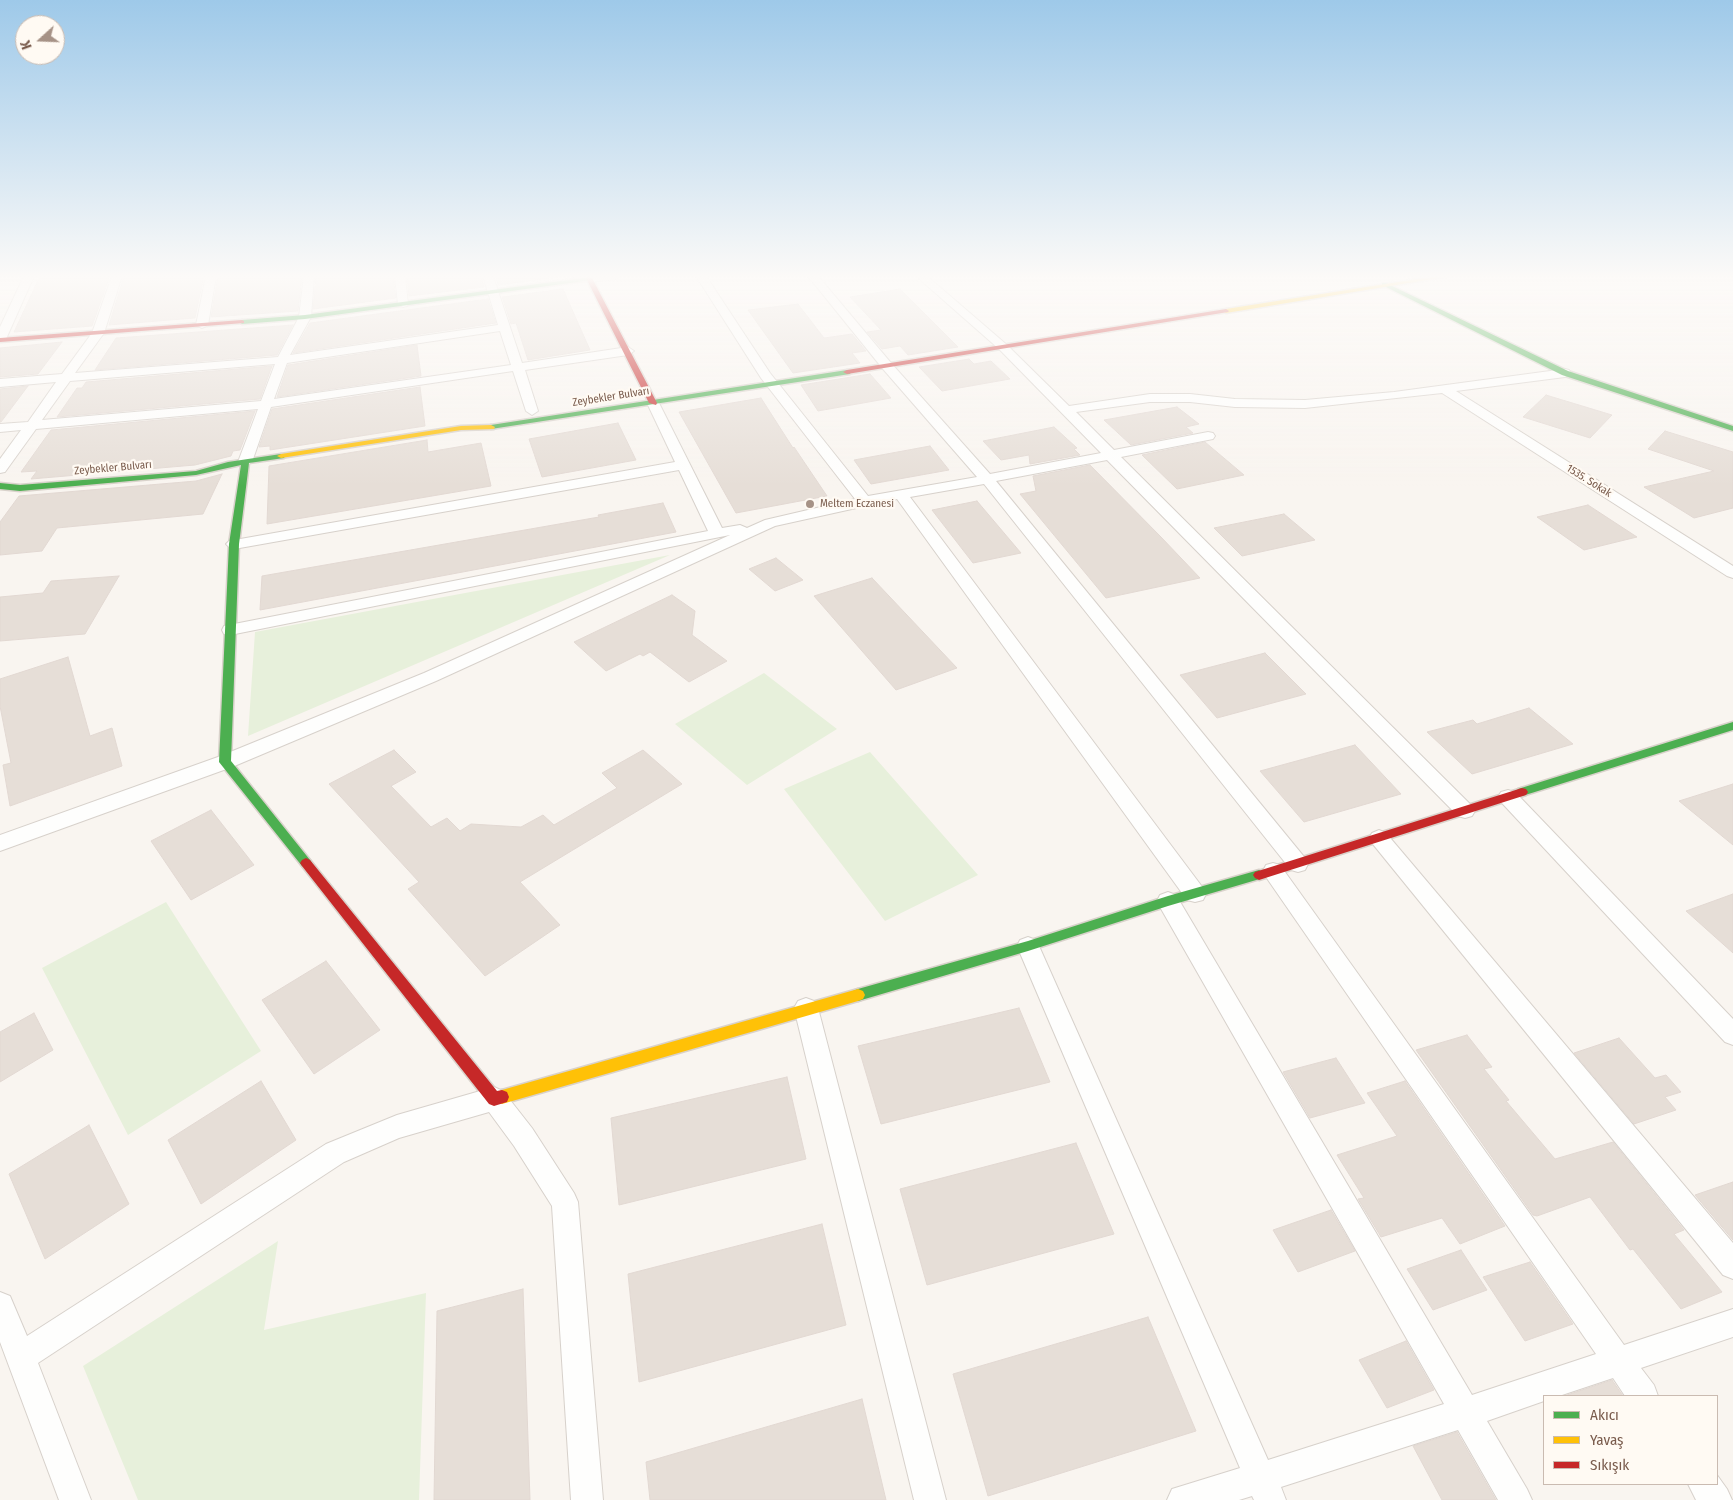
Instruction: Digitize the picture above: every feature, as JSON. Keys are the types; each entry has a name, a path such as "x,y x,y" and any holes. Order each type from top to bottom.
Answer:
{"street":[{"path":"0,469 89,346"},
{"path":"289,346 282,360 245,462 234,544 225,762 494,1099 565,1202 587,1500"},
{"path":"0,383 282,360 380,346"},
{"path":"510,346 532,411"},
{"path":"625,346 717,534"},
{"path":"747,346 769,379 864,501"},
{"path":"871,346 987,479 1298,864"},
{"name":"Zeybekler Bulvarı","path":"0,486 20,488 196,473 228,464 460,428 499,427 651,398 980,346"},
{"path":"1002,346 1465,811"},
{"path":"1509,346 1564,373 1733,429"},
{"path":"0,428 266,404 628,351"},
{"path":"1066,410 1150,398 1190,398 1235,403 1305,404 1444,390 1564,373"},
{"name":"1535. Sokak","path":"1444,390 1733,573"},
{"name":"Zeybekler Bulvarı","path":"460,428 497,417 532,411 651,398"},
{"path":"230,630 717,534 864,501 1208,436"},
{"name":"Zeybekler Bulvarı","path":"0,480 26,476 179,464 209,462 228,464"},
{"path":"234,544 684,465"},
{"path":"900,494 1195,894"},
{"path":"0,843 225,762 430,678 770,523"},
{"path":"21,1357 335,1152 397,1127 806,1008 1028,946 1168,901 1298,864 1733,726"},
{"path":"1508,798 1733,1035"},
{"path":"1378,838 1733,1265"},
{"path":"1273,871 1642,1395"},
{"path":"1168,901 1516,1500"},
{"path":"1028,946 1266,1489"},
{"path":"806,1008 930,1500"},
{"path":"0,1306 75,1500"},
{"path":"1182,1500 1266,1489 1464,1413 1733,1322"},
{"path":"1705,1485 1716,1500"}],"green space":[{"path":"670,555 248,736 255,632"},
{"path":"764,673 837,729 747,785 675,724"},
{"path":"870,752 978,875 885,921 784,789"},
{"path":"166,902 261,1051 128,1135 42,968"},
{"path":"278,1241 264,1330 426,1293 419,1500 138,1500 83,1366"}],"building":[{"path":"59,346 38,374 0,377 0,348"},
{"path":"111,346 282,346 277,355 95,370"},
{"path":"297,346 340,346 293,353"},
{"path":"417,346 421,376 277,397 288,365"},
{"path":"523,346 588,346 590,350 528,360"},
{"path":"774,346 862,346 866,351 852,353 860,363 793,373"},
{"path":"879,346 900,346 882,349"},
{"path":"900,346 958,347 908,355"},
{"path":"969,359 974,364 991,361 1010,379 942,391 919,367"},
{"path":"272,366 260,399 57,417 77,388 82,388 86,382"},
{"path":"870,374 891,398 818,411 801,385"},
{"path":"28,386 1,422 0,422 0,389"},
{"path":"420,387 425,426 270,450 270,446 259,447 272,409"},
{"path":"1546,395 1612,415 1590,438 1523,417"},
{"path":"761,398 827,496 736,513 679,412"},
{"path":"1177,407 1199,424 1186,427 1193,433 1131,445 1104,420"},
{"path":"255,411 240,450 233,451 231,456 195,465 31,479 37,471 21,472 51,430"},
{"path":"618,423 636,460 542,477 529,439"},
{"path":"1054,427 1077,448 1074,449 1080,455 1030,464 1029,455 1001,460 983,441"},
{"path":"1665,431 1733,452 1733,508 1694,518 1644,487 1714,471 1648,449"},
{"path":"427,440 428,452 481,443 491,486 267,524 269,466"},
{"path":"1205,442 1244,475 1177,489 1142,455"},
{"path":"930,446 949,470 871,484 854,460"},
{"path":"1090,465 1200,578 1106,598 1020,494 1036,491 1033,476"},
{"path":"222,474 203,514 57,528 42,551 0,555 0,522 19,496 196,481"},
{"path":"977,501 1021,553 973,563 932,510"},
{"path":"663,503 676,532 260,610 262,576 599,517 598,515"},
{"path":"1588,505 1637,537 1584,550 1537,517"},
{"path":"1284,514 1315,540 1242,556 1214,528"},
{"path":"776,558 803,580 775,591 749,569"},
{"path":"119,576 85,634 0,641 0,597 43,593 51,581"},
{"path":"872,578 957,668 896,690 814,596"},
{"path":"672,595 695,611 692,635 727,661 689,682 650,652 643,656 640,654 606,671 574,642"},
{"path":"1265,653 1306,694 1217,718 1180,675"},
{"path":"68,657 90,736 112,728 122,766 10,806 3,765 11,763 0,706 0,679"},
{"path":"1529,708 1573,744 1472,774 1427,732 1473,720 1477,724"},
{"path":"1355,745 1401,794 1304,822 1260,771"},
{"path":"394,750 416,772 391,786 431,827 447,818 460,831 471,824 521,827 543,815 554,825 617,788 602,773 643,750 682,784 520,882 560,925 485,976 408,889 419,882 329,784"},
{"path":"1733,784 1733,845 1679,801"},
{"path":"211,810 254,865 191,900 151,841"},
{"path":"1733,894 1733,953 1686,911"},
{"path":"326,961 380,1030 314,1074 262,1000"},
{"path":"1019,1008 1050,1082 881,1124 858,1046"},
{"path":"34,1013 53,1050 0,1082 0,1032"},
{"path":"1467,1035 1492,1067 1484,1069 1509,1100 1506,1101 1555,1159 1613,1142 1684,1230 1674,1234 1722,1292 1681,1309 1633,1249 1630,1250 1590,1197 1537,1216 1533,1215 1416,1050"},
{"path":"1619,1038 1655,1078 1666,1075 1681,1092 1665,1097 1676,1110 1634,1124 1574,1053"},
{"path":"1336,1058 1365,1103 1310,1118 1283,1072"},
{"path":"787,1077 806,1159 619,1205 611,1118"},
{"path":"261,1081 296,1140 201,1204 168,1140"},
{"path":"1405,1081 1505,1226 1460,1244 1442,1218 1381,1237 1358,1199 1364,1198 1337,1155 1397,1136 1367,1093"},
{"path":"89,1125 129,1204 45,1259 9,1174"},
{"path":"1076,1143 1114,1234 927,1285 900,1189"},
{"path":"1733,1182 1733,1240 1695,1195"},
{"path":"1331,1210 1355,1251 1298,1272 1273,1230"},
{"path":"822,1224 846,1325 639,1382 628,1274"},
{"path":"1461,1250 1487,1290 1433,1310 1407,1269"},
{"path":"1530,1262 1573,1324 1525,1341 1483,1277"},
{"path":"523,1289 530,1500 434,1500 437,1311"},
{"path":"1148,1317 1196,1431 988,1496 953,1374"},
{"path":"1406,1341 1434,1390 1387,1408 1359,1360"},
{"path":"1612,1380 1622,1395 1567,1395"},
{"path":"862,1399 886,1500 650,1500 646,1462"},
{"path":"1457,1432 1496,1500 1442,1500 1413,1446"}],"traffic: fast":[{"path":"1510,346 1565,373 1733,429"},
{"path":"491,427 847,372"},
{"path":"0,486 20,488 196,473 228,464 281,456"},
{"path":"245,462 234,544 225,762 306,863"},
{"path":"1522,792 1733,726"},
{"path":"858,995 1028,946 1168,901 1259,875"}],"traffic: slow":[{"path":"281,456 461,428 491,427"},
{"path":"502,1097 858,995"}],"traffic: jam":[{"path":"624,346 653,403"},
{"path":"847,372 1009,346"},
{"path":"1259,875 1522,792"},
{"path":"306,863 494,1099 502,1097"}],"place":[{"name":"Meltem Eczanesi","path":"810,504"}]}
